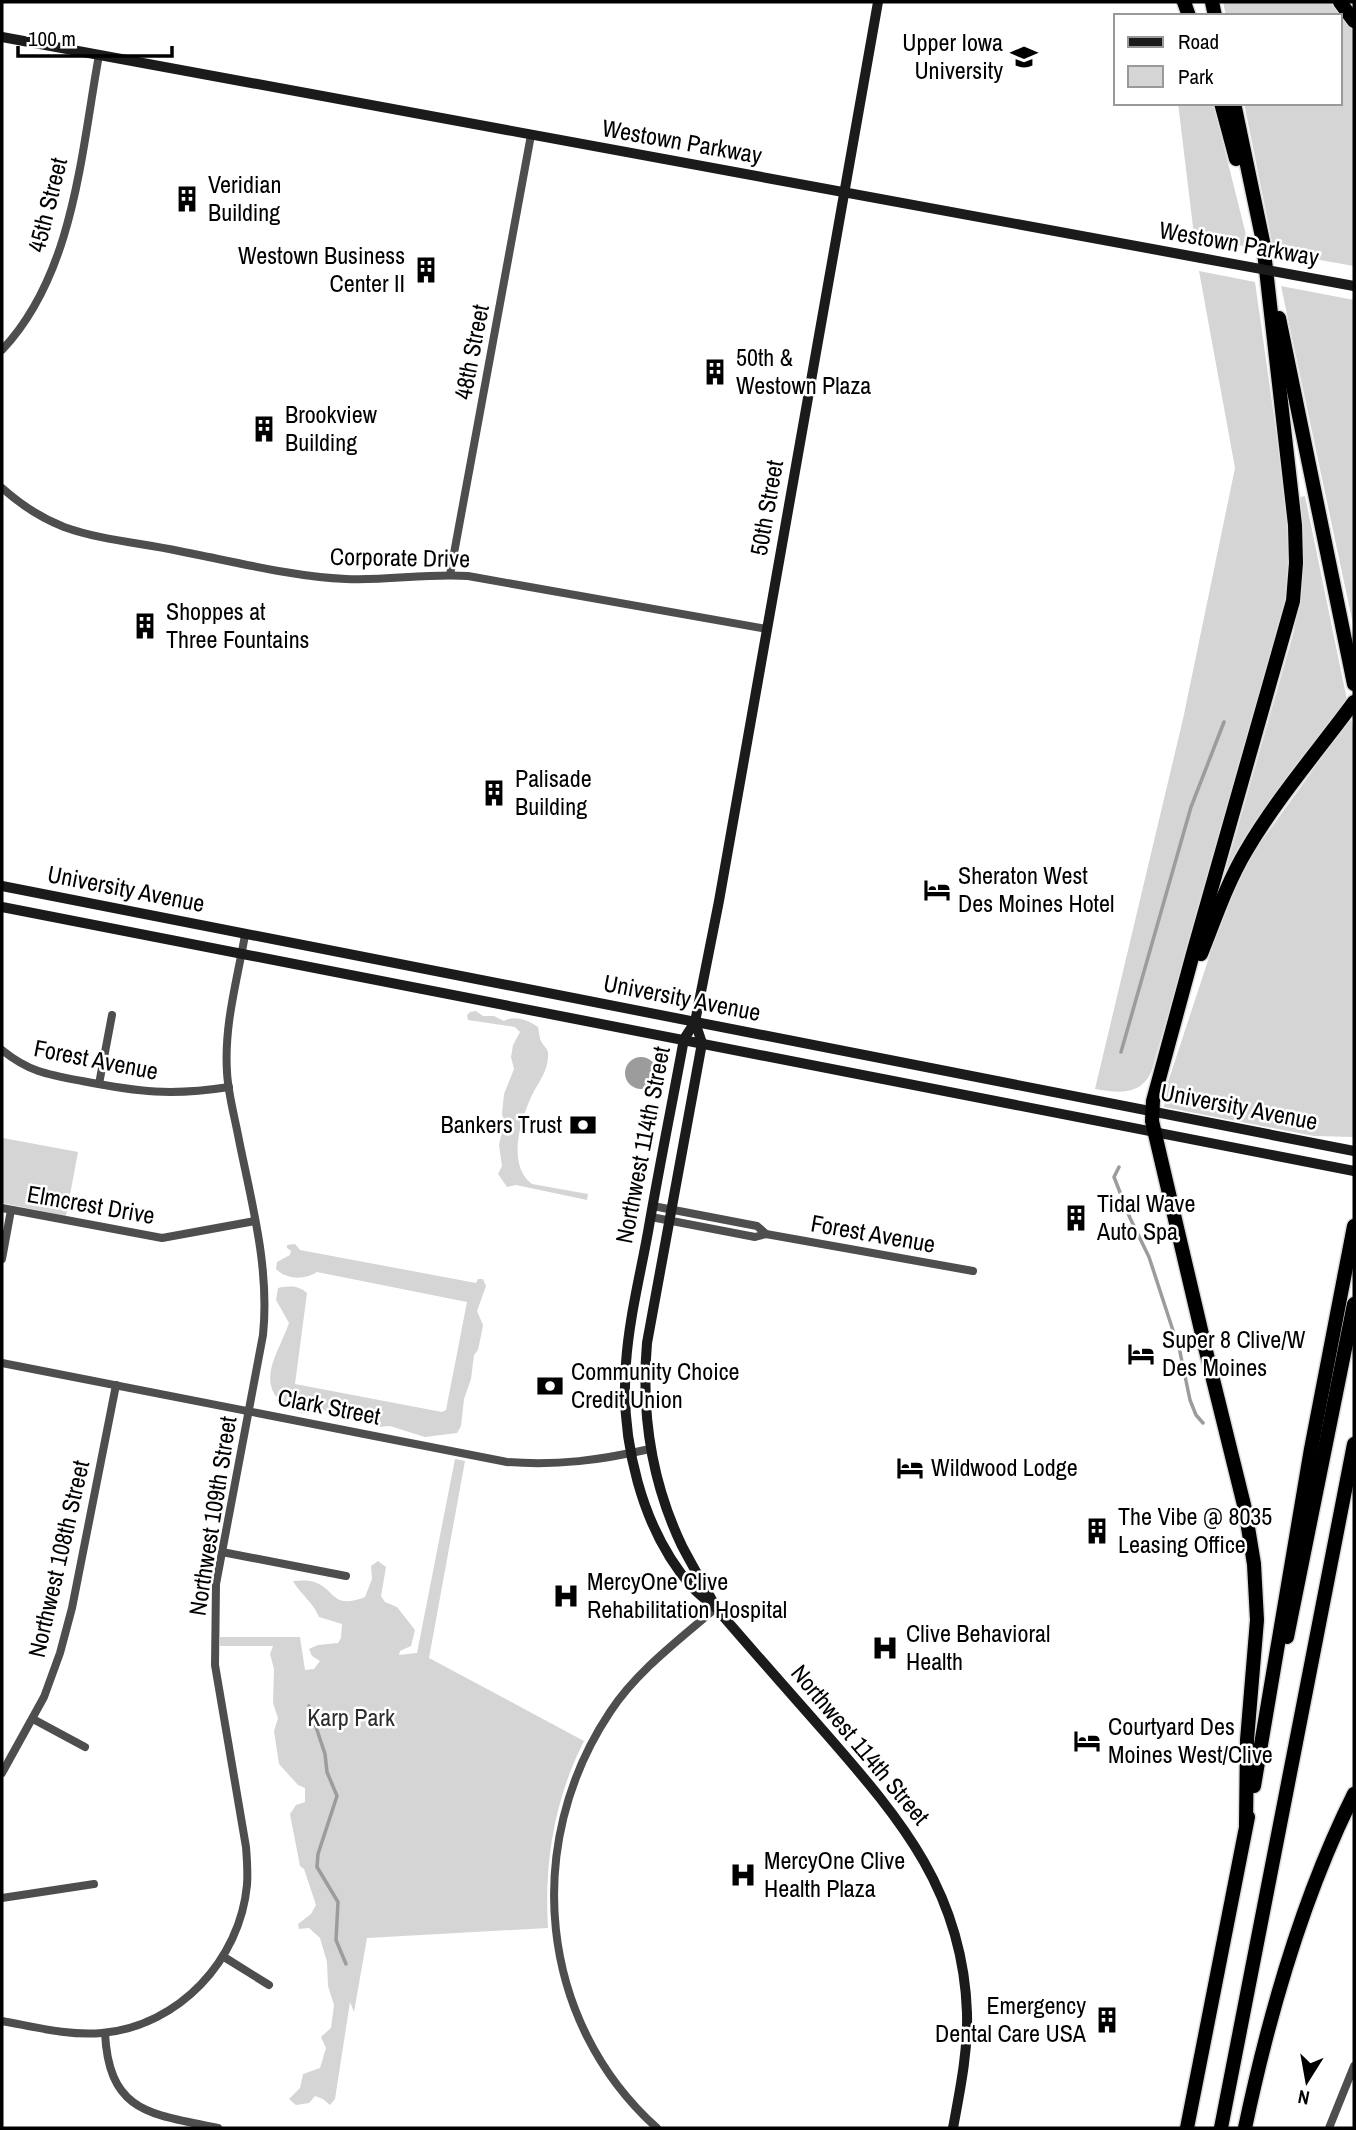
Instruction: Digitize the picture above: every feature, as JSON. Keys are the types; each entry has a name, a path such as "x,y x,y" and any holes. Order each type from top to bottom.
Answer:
{"highway":[{"path":"1340,2 1354,21"},
{"path":"1222,105 1241,179 1254,198"},
{"path":"1234,105 1354,684"},
{"path":"1247,1825 1247,1740 1257,1620 1254,1564 1245,1509 1153,1130 1153,1101 1293,601 1295,525 1263,243"},
{"path":"1173,1035 1224,895 1246,852 1272,811 1354,702"},
{"path":"1187,2128 1247,1825 1309,1462 1354,1226"},
{"path":"1269,1702 1294,1612 1354,1304"},
{"path":"1221,2128 1354,1444"},
{"path":"1245,2128 1256,2076 1294,1941 1331,1841 1354,1794"}],"main road":[{"name":"50th Street","path":"695,1022 878,2"},
{"name":"Westown Parkway","path":"2,37 1354,286"},
{"name":"University Avenue","path":"2,886 1350,1150"},
{"name":"University Avenue","path":"2,907 1354,1171"},
{"name":"Northwest 114th Street","path":"695,1022 684,1039 626,1364 626,1411 631,1453 640,1489 664,1546 693,1588 716,1608 891,1810 922,1855 942,1896 958,1945 967,2013 961,2087 953,2128"},
{"name":"Northwest 114th Street","path":"695,1022 702,1043 646,1355 645,1411 650,1449 673,1523 716,1608"}],"street":[{"name":"45th Street","path":"2,350 35,303 58,254 74,193 99,55"},
{"name":"48th Street","path":"450,575 531,135"},
{"name":"Corporate Drive","path":"2,488 45,519 88,534 325,577 374,579 450,575 486,579 767,629"},
{"name":"Northwest 109th Street","path":"2,2021 54,2031 105,2033 135,2026 165,2014 191,1994 224,1957 236,1934 242,1914 248,1874 215,1665 216,1584 266,1310 265,1285 255,1222 229,1087 226,1045 245,934"},
{"path":"99,1084 112,1015"},
{"name":"Forest Avenue","path":"2,1050 18,1064 42,1073 128,1090 172,1094 229,1087"},
{"path":"2,1259 6,1209"},
{"name":"Elmcrest Drive","path":"6,1209 162,1238 255,1222"},
{"name":"Forest Avenue","path":"652,1211 755,1237 766,1234 973,1272"},
{"name":"Clark Street","path":"2,1363 507,1462 543,1465 583,1462 650,1449"},
{"name":"Northwest 108th Street","path":"2,1773 33,1719 60,1653 72,1608 116,1385"},
{"path":"222,1552 346,1576"},
{"path":"657,2128 639,2112 612,2079 585,2036 566,1989 555,1927 556,1858 571,1789 584,1757 611,1711 627,1689 650,1666 716,1608"},
{"path":"33,1719 85,1747"},
{"path":"2,1898 94,1884"},
{"path":"224,1957 269,1985"},
{"path":"105,2033 110,2071 120,2090 136,2105 162,2116 218,2128"},
{"path":"1329,2128 1354,2066"}],"green space":[{"path":"1223,2 1334,2 1354,31 1354,266 1274,252 1244,105 1342,105 1342,14 1226,14"},
{"path":"1178,105 1214,105 1249,247 1192,237"},
{"path":"1199,271 1255,282 1288,516 1288,580 1283,613 1152,1070 1142,1084 1121,1092 1095,1089 1183,719 1235,468"},
{"path":"1281,286 1354,300 1354,629"},
{"path":"1305,496 1347,700 1255,822 1225,872 1294,631 1304,558 1300,497"},
{"path":"1351,717 1354,734 1354,1137 1314,1136 1164,1107 1168,1082 1223,915 1251,856"},
{"path":"476,1011 483,1016 494,1016 504,1021 521,1019 538,1027 548,1057 519,1133 520,1167 532,1184 588,1194 587,1200 516,1185 507,1187 498,1174 502,1166 499,1145 504,1122 504,1094 514,1069 511,1057 513,1045 520,1032 515,1027 468,1020 467,1015"},
{"path":"3,1138 78,1152 66,1216 2,1203"},
{"path":"295,1244 300,1250 476,1283 478,1279 483,1279 486,1286 477,1311 483,1325 482,1331 464,1399 461,1426 457,1433 425,1437 390,1426 378,1427 362,1419 335,1415 322,1409 310,1413 299,1412 279,1400 272,1390 271,1369 289,1323 276,1300 278,1288 293,1287 307,1293 295,1384 442,1412 446,1410 467,1302 317,1272 302,1277 280,1273 276,1269 277,1262 290,1255 291,1251 287,1245"},
{"name":"Karp Park","path":"455,1459 465,1461 429,1658 584,1741 565,1786 553,1832 548,1880 548,1928 367,1938 354,2012 350,2002 335,2099 330,2105 315,2096 309,2103 296,2105 289,2099 300,2088 303,2074 320,2068 326,2048 321,2037 331,2028 334,2005 320,1938 309,1928 299,1929 298,1924 311,1914 316,1905 304,1869 300,1866 290,1814 296,1805 305,1802 305,1788 298,1785 279,1764 274,1731 278,1718 273,1703 274,1669 270,1654 273,1646 220,1646 220,1637 300,1637 305,1670 314,1669 320,1661 312,1656 309,1649 338,1643 342,1624 319,1617 293,1581 318,1584 339,1599 353,1601 365,1597 372,1579 371,1566 378,1561 386,1567 381,1596 385,1602 397,1607 415,1630 411,1646 400,1651 399,1655 417,1653"}],"shaded area":[{"path":"641,1057 652,1062 657,1073 652,1084 641,1089 630,1084 625,1073 630,1062"}],"waterway":[{"path":"1121,1052 1191,807 1224,722"},
{"path":"1119,1167 1114,1177 1149,1257 1180,1352 1190,1400 1196,1415 1203,1423"},
{"path":"309,1706 325,1754 327,1772 337,1796 318,1854 317,1867 338,1902 336,1940 346,1964"}],"place":[{"name":"Upper Iowa University","path":"1024,57"},
{"name":"Veridian Building","path":"187,199"},
{"name":"Westown Business Center II","path":"426,270"},
{"name":"50th & Westown Plaza","path":"715,372"},
{"name":"Brookview Building","path":"264,429"},
{"name":"Shoppes at Three Fountains","path":"145,626"},
{"name":"Palisade Building","path":"494,793"},
{"name":"Sheraton West Des Moines Hotel","path":"937,890"},
{"name":"Bankers Trust","path":"583,1125"},
{"name":"Tidal Wave Auto Spa","path":"1076,1218"},
{"name":"Super 8 Clive/W Des Moines","path":"1141,1354"},
{"name":"Community Choice Credit Union","path":"550,1386"},
{"name":"Wildwood Lodge","path":"910,1468"},
{"name":"The Vibe @ 8035 Leasing Office","path":"1097,1531"},
{"name":"MercyOne Clive Rehabilitation Hospital","path":"566,1596"},
{"name":"Clive Behavioral Health","path":"885,1648"},
{"name":"Courtyard Des Moines West/Clive","path":"1087,1741"},
{"name":"MercyOne Clive Health Plaza","path":"743,1875"},
{"name":"Emergency Dental Care USA","path":"1107,2020"}]}
